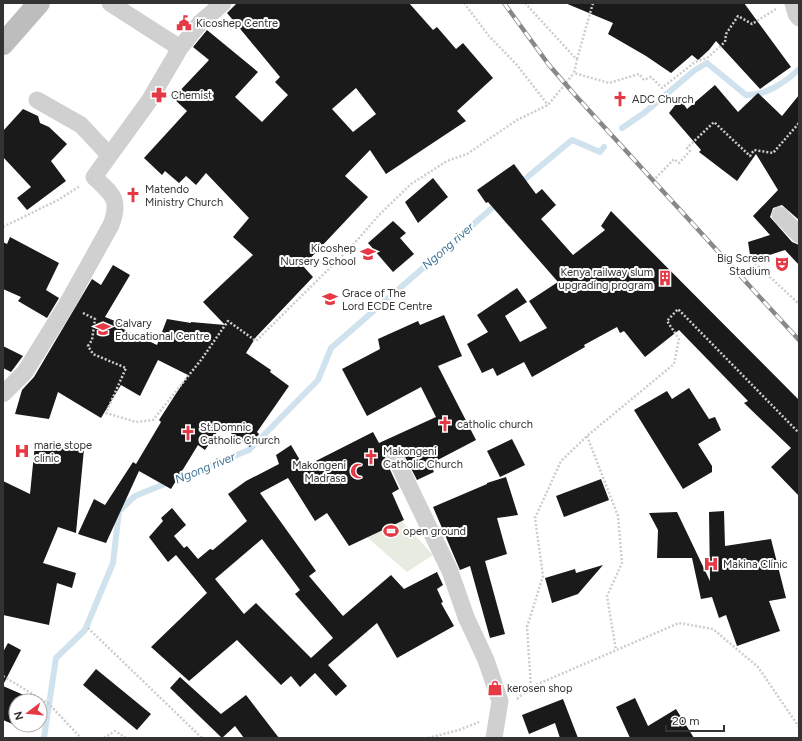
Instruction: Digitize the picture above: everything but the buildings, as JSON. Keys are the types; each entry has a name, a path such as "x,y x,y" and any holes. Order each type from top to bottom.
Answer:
{"main road":[{"path":"3,44 39,3"}],"street":[{"path":"110,3 180,48"},
{"path":"3,394 25,372 67,304 111,225 115,213 115,201 107,190 94,177 149,100 180,48 200,23 222,3"},
{"path":"37,100 81,126 109,155"},
{"path":"780,215 799,235"},
{"path":"395,456 450,571 466,617 486,660 500,701 494,738"}],"path":[{"path":"464,3 489,36 517,65 548,105"},
{"path":"525,3 577,60"},
{"path":"67,304 95,319 92,340 88,346 89,350 93,354 126,368 106,413 136,422 153,420 201,360 228,321 256,342 331,268 379,215 411,184 447,161 467,154 517,120 548,105 574,73 593,3"},
{"path":"574,73 609,83 639,74 644,80 651,77 662,88 695,62 707,58 725,42 726,34 738,16 752,24 773,12 791,11"},
{"path":"653,181 674,159 678,163 690,151 687,148 714,122 750,156 754,150 773,153 799,123"},
{"path":"3,227 58,200 94,177"},
{"path":"755,263 799,304"},
{"path":"531,687 527,627 543,576 535,518 561,461 587,436 674,364 679,339 667,321 678,309 799,433"},
{"path":"587,436 618,516 622,563 607,596 616,650"},
{"path":"428,738 459,730 498,715 531,687 679,623 712,629 758,668 799,727"},
{"path":"88,628 202,738"},
{"path":"3,676 49,704 81,738"},
{"path":"104,738 115,731 126,738"}],"shaded area":[{"path":"397,516 433,555 407,572 367,537"}],"waterway":[{"name":"Ngong river","path":"622,128 644,113 695,70 707,63 746,95 753,95 768,91 788,79 799,69"},
{"name":"Ngong river","path":"519,184 572,140 600,152 604,147"},
{"name":"Ngong river","path":"44,738 56,658 85,630 113,563 119,511 135,496 249,450 318,380 331,348 499,202"}],"railway":[{"path":"504,3 549,65 575,95 799,340"}],"place":[{"name":"Kicoshep Centre","path":"184,23"},
{"name":"Chemist","path":"159,95"},
{"name":"ADC Church","path":"620,99"},
{"name":"Matendo Ministry Church","path":"133,195"},
{"name":"Kicoshep Nursery School","path":"368,254"},
{"name":"Big Screen Stadium","path":"782,264"},
{"name":"Kenya railway slum upgrading program","path":"665,278"},
{"name":"Grace of The Lord ECDE Centre","path":"330,299"},
{"name":"Calvary Educational Centre","path":"103,329"},
{"name":"catholic church","path":"445,424"},
{"name":"St.Domnic Catholic Church","path":"188,433"},
{"name":"marie stope clinic","path":"22,451"},
{"name":"Makongeni Catholic Church","path":"371,457"},
{"name":"Makongeni Madrasa","path":"358,471"},
{"name":"open ground","path":"391,531"},
{"name":"Makina Clinic","path":"711,564"},
{"name":"kerosen shop","path":"495,688"}]}
